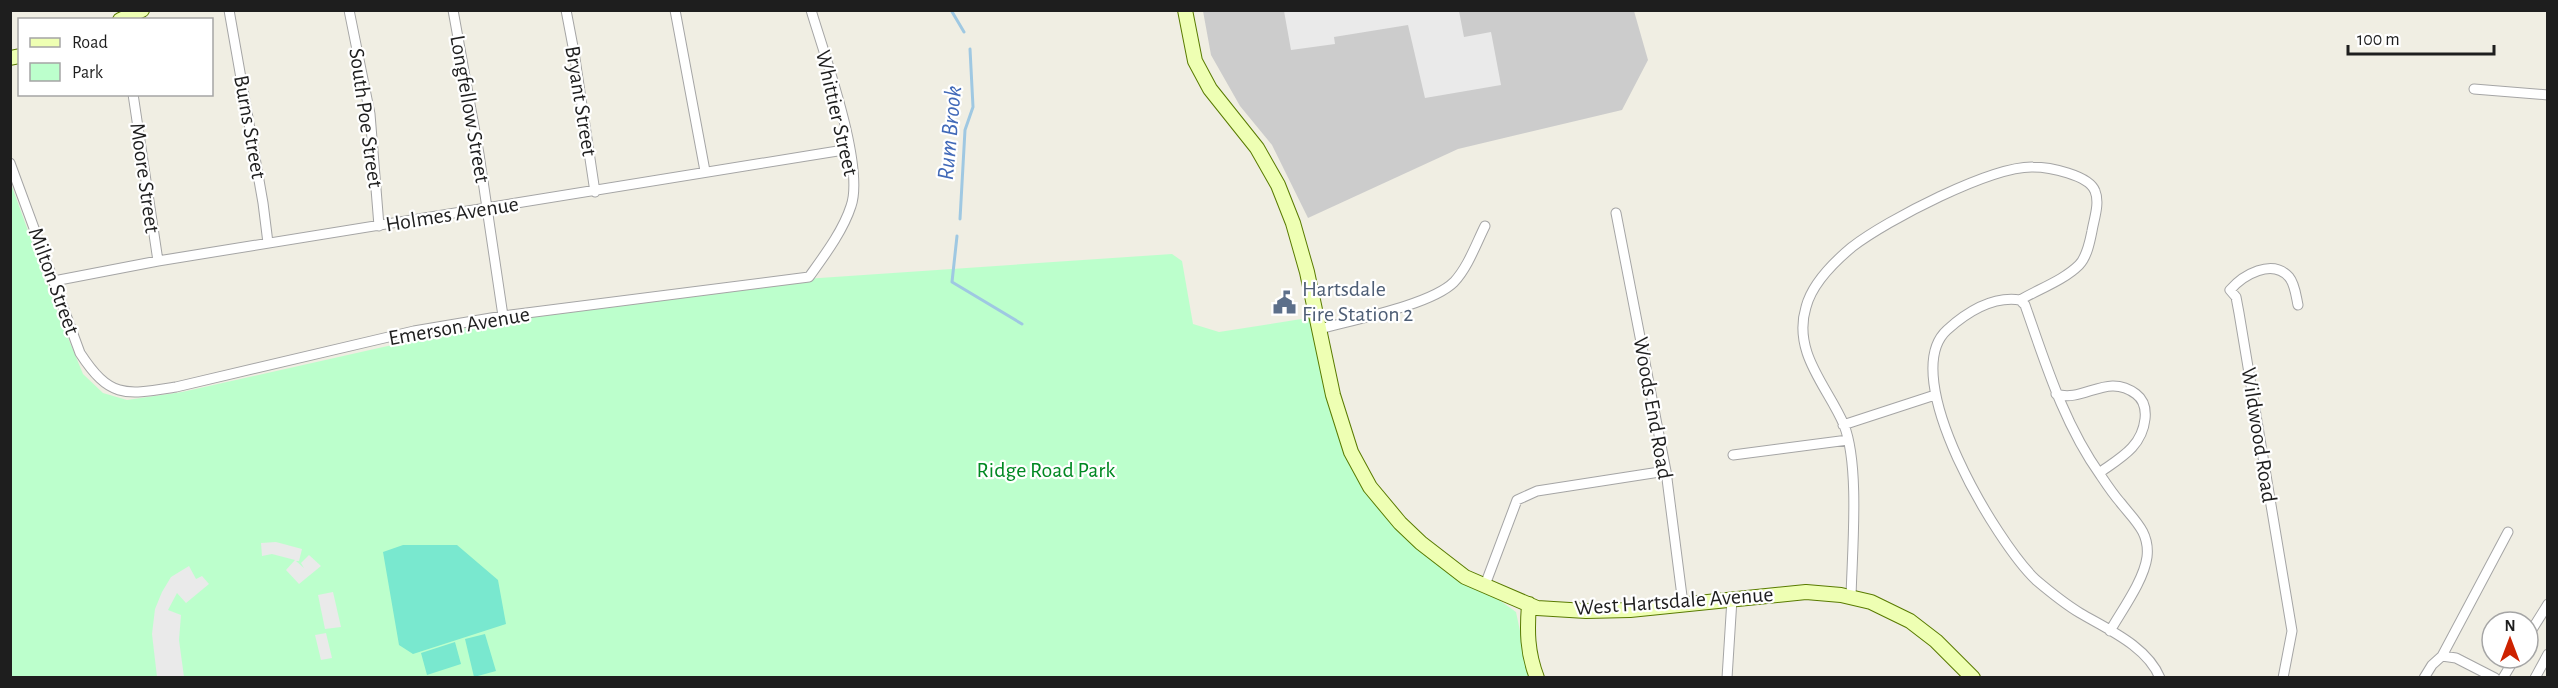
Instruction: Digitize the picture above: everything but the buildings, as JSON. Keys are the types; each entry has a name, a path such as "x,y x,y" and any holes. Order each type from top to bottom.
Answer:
{"main road":[{"path":"122,18 142,10"},
{"name":"West Hartsdale Avenue","path":"1185,10 1195,61 1210,89 1257,148 1278,185 1300,247 1342,426 1351,452 1370,487 1400,523 1421,543 1465,577 1546,609 1630,610 1806,592 1851,597 1871,602 1910,621 1936,641 1973,678"},
{"path":"1529,604 1528,644 1537,678"}],"street":[{"name":"Burns Street","path":"229,10 268,243"},
{"name":"South Poe Street","path":"349,10 370,114 379,226"},
{"name":"Longfellow Street","path":"453,10 503,316"},
{"name":"Bryant Street","path":"566,10 595,192"},
{"path":"675,10 705,171"},
{"name":"Whittier Street","path":"809,277 827,252 851,206 855,173 811,10"},
{"path":"2474,89 2547,95"},
{"name":"Moore Street","path":"133,96 158,261"},
{"name":"Holmes Avenue","path":"54,281 158,261 850,149"},
{"name":"Milton Street","path":"10,163 80,353 95,375 113,388"},
{"path":"1851,597 1853,482 1848,440 1844,425 1810,364 1806,351 1803,325 1812,293 1826,272 1851,248 1873,233 1949,192 2004,170 2036,166 2081,178 2092,186 2097,199 2089,243 2080,264 2020,300"},
{"name":"Woods End Road","path":"1616,213 1666,471 1683,604"},
{"path":"1320,329 1401,306 1452,284 1461,273 1485,226"},
{"name":"Wildwood Road","path":"2283,678 2292,632 2238,305 2236,297 2230,290 2238,281 2253,272 2274,269 2289,277 2298,305"},
{"name":"Emerson Avenue","path":"113,388 121,391 143,392 176,387 414,331 503,316 809,277"},
{"path":"2110,631 2143,572 2147,556 2145,534 2138,521 2120,503 2099,473 2072,428 2056,394 2025,305 2020,300 2010,298 1982,306 1941,335 1932,355 1931,370 1935,396 1947,435 1998,532 2026,570 2080,613 2110,631 2148,660 2160,678"},
{"path":"2056,394 2073,396 2103,386 2129,389 2139,397 2145,415 2141,438 2133,448 2099,473"},
{"path":"1844,425 1935,396"},
{"path":"1733,454 1848,440"},
{"path":"1485,585 1517,500 1537,491 1666,471"},
{"path":"2424,678 2432,665 2442,656 2508,532"},
{"path":"1727,678 1732,599"},
{"path":"2535,678 2547,654"},
{"path":"2442,656 2456,658 2495,678"}],"shaded area":[{"path":"1203,11 1634,11 1648,60 1622,110 1458,149 1308,218 1272,145 1240,106 1211,55"},
{"path":"1284,11 1459,11 1464,37 1491,32 1501,85 1425,98 1408,25 1334,37 1335,44 1291,50"},
{"path":"276,542 302,549 299,561 296,561 304,568 301,563 309,555 321,566 299,584 286,570 295,560 272,554 262,556 261,543"},
{"path":"403,545 457,545 498,580 506,624 413,654 399,645 383,552"},
{"path":"189,566 196,579 202,576 209,584 186,603 177,593 168,610 181,615 179,640 184,677 157,677 152,634 155,609 171,577"},
{"path":"333,592 341,627 325,629 318,595"},
{"path":"326,633 332,658 321,660 315,635"},
{"path":"485,634 496,671 474,677 465,639"},
{"path":"455,642 461,664 427,675 421,653"}],"green space":[{"name":"Ridge Road Park","path":"10,181 57,311 83,374 103,393 127,400 182,392 508,319 790,280 1172,254 1182,261 1193,324 1219,332 1314,317 1331,404 1393,524 1516,612 1524,650 1533,677 11,677"}],"waterway":[{"name":"Rum Brook","path":"951,10 964,32"},
{"name":"Rum Brook","path":"960,219 965,130 973,107 970,49"},
{"name":"Rum Brook","path":"957,236 952,282 1022,324"}],"place":[{"name":"Hartsdale Fire Station 2","path":"1284,302"}]}
